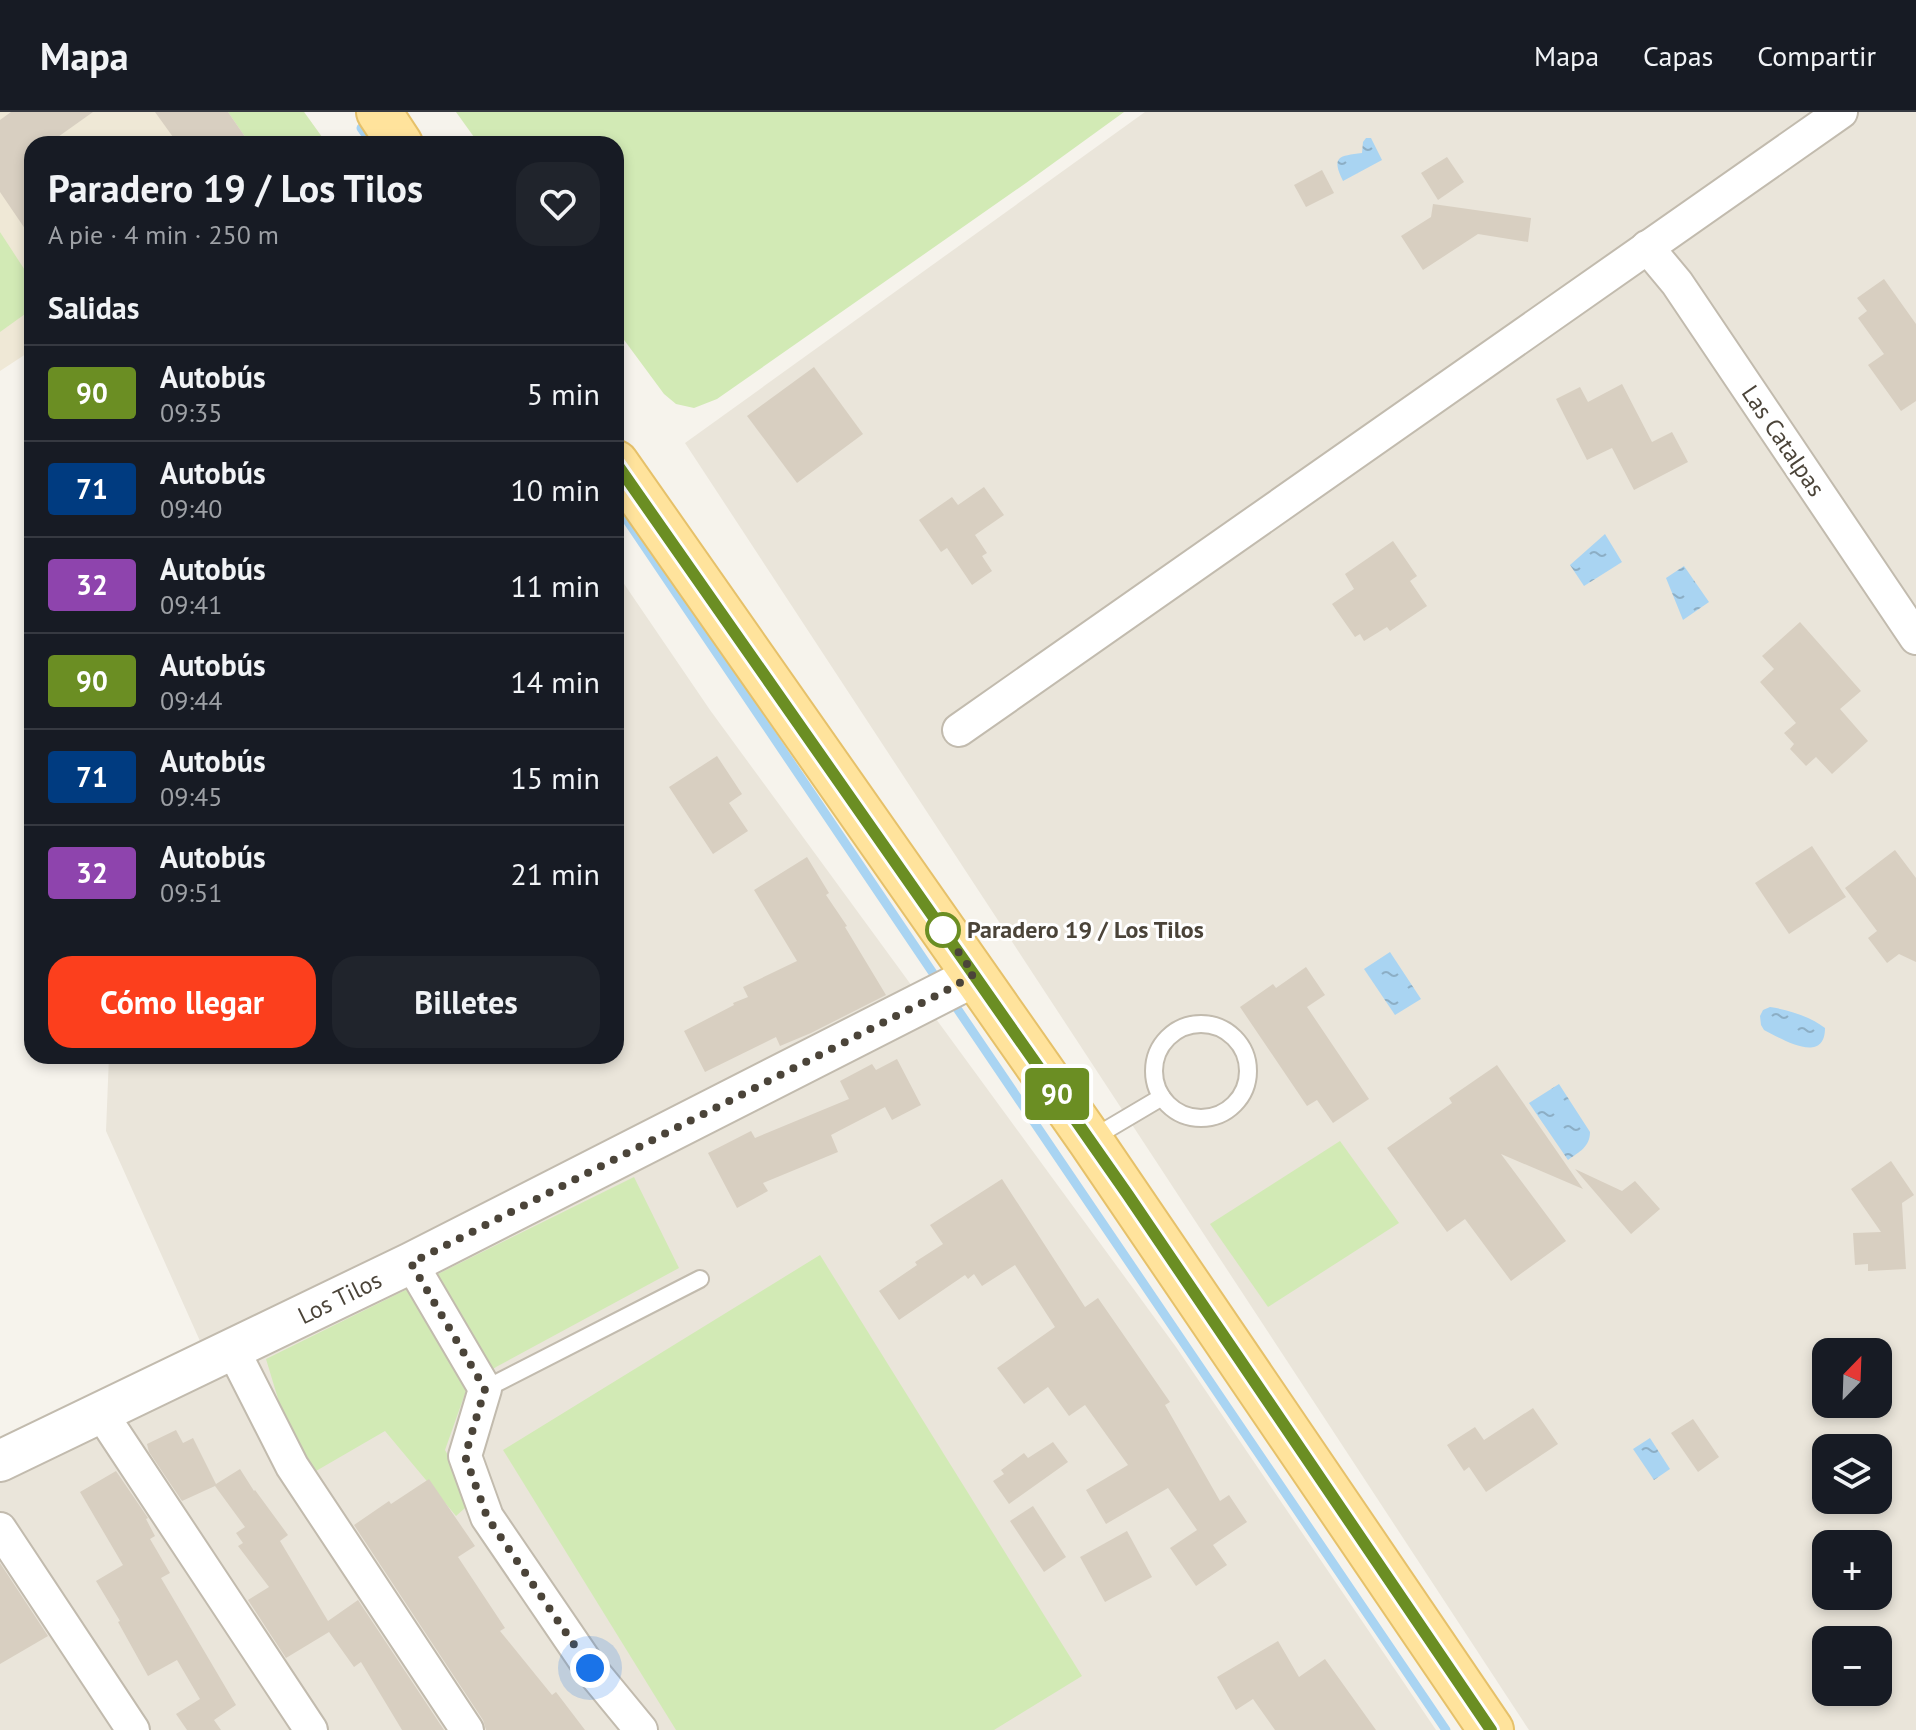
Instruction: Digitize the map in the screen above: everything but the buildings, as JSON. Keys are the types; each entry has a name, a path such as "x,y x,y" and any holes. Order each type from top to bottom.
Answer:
{"main road":[{"path":"379,112 395,136"},
{"path":"627,486 951,987 1090,1140 1491,1730"}],"street":[{"path":"959,730 1841,112"},
{"name":"Las Catalpas","path":"1647,247 1677,283 1916,638"},
{"name":"Los Tilos","path":"0,1461 411,1263 951,987"},
{"path":"411,1263 485,1389 465,1456 487,1517 590,1668 641,1730"},
{"path":"233,1350 292,1466 467,1730"},
{"path":"101,1413 311,1730"},
{"path":"0,1529 133,1730"}],"lane":[{"path":"1205,1023 1221,1027 1236,1039 1246,1053 1247,1084 1240,1099 1228,1111 1208,1118 1191,1117 1173,1110 1162,1097 1153,1074 1154,1064 1159,1048 1177,1029 1205,1023"},
{"path":"1090,1140 1162,1097"},
{"path":"485,1389 700,1279"}],"shaded area":[{"path":"0,112 304,112 321,136 24,136 24,355 0,371"},
{"path":"1145,112 1916,112 1916,1730 1529,1730 685,443"},
{"path":"624,584 710,710 1176,1347 1436,1730 0,1730 0,1477 217,1379 106,1131 109,1064 624,1064"}],"green space":[{"path":"228,112 304,112 321,136 244,136"},
{"path":"456,112 1124,112 717,399 694,408 676,404 664,394 624,340 624,136 473,136"},
{"path":"0,232 24,269 24,315 0,332"},
{"path":"1340,1141 1399,1223 1268,1307 1210,1224"},
{"path":"634,1177 679,1268 496,1367 467,1388 445,1450 473,1501 456,1516 385,1431 316,1471 286,1425 266,1359"},
{"path":"820,1255 1082,1676 994,1730 676,1730 503,1450"}],"water":[{"path":"1366,138 1371,138 1382,160 1343,181 1339,159 1362,153"},
{"path":"1605,534 1622,562 1584,586 1570,565"},
{"path":"1684,566 1709,602 1683,620 1666,578"},
{"path":"1390,952 1421,999 1395,1015 1364,969"},
{"path":"1770,1007 1799,1014 1819,1024 1825,1028 1823,1039 1818,1045 1800,1046 1764,1030 1760,1016 1763,1010"},
{"path":"1559,1084 1590,1132 1586,1145 1568,1160 1529,1103"},
{"path":"1650,1438 1670,1469 1654,1480 1633,1449"}],"waterway":[{"path":"361,128 366,136"},
{"path":"624,516 939,982"},
{"path":"950,998 1446,1730"}],"bus line":[{"name":"90","path":"624,475 1128,1195 1491,1730"}],"place":[{"name":"Paradero 19 / Los Tilos","path":"943,930"}],"route":[{"path":"590,1668 487,1517 465,1456 485,1389 411,1263 955,986 974,974 937,922 943,930"}]}
